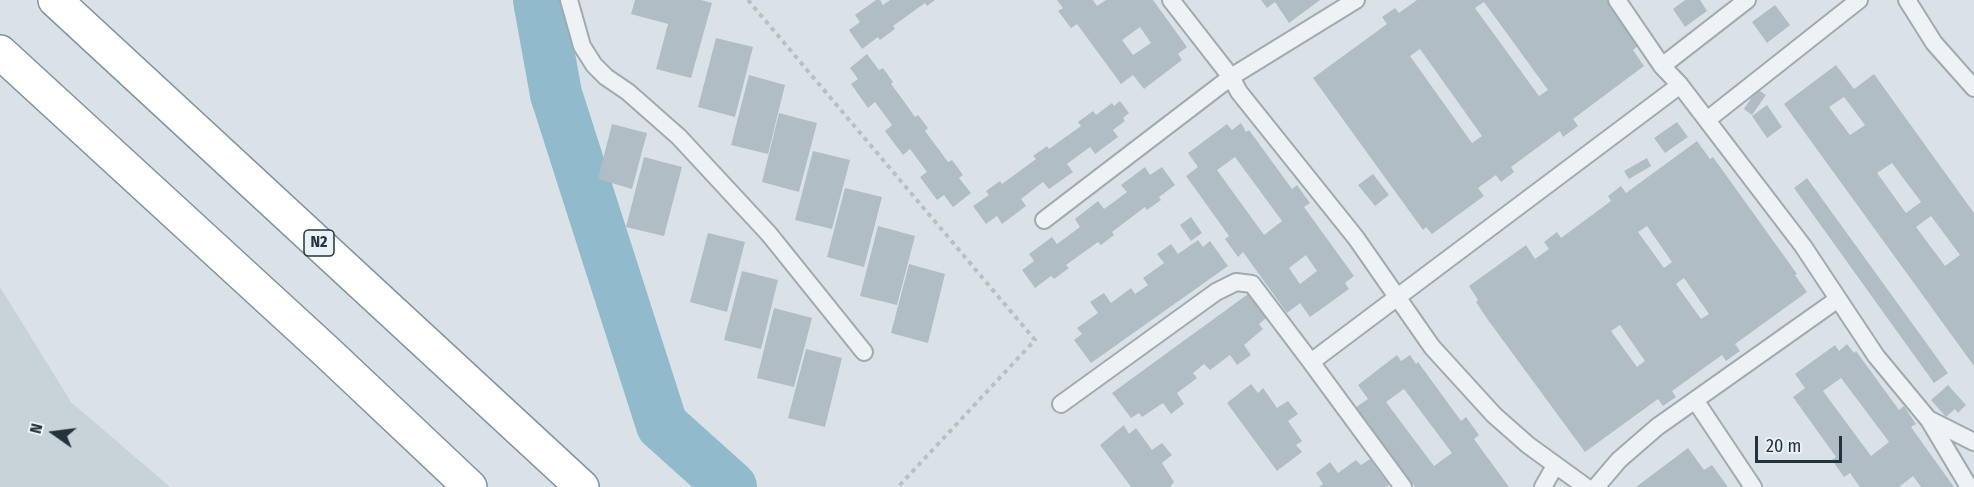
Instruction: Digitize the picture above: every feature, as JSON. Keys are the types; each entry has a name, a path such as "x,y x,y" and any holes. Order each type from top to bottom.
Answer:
{"highway":[{"name":"N2","path":"55,0 582,487"},
{"path":"0,52 471,487"}],"lane":[{"path":"569,0 582,46 594,65 678,137 769,234 864,351"},
{"path":"1172,0 1231,77 1239,92 1356,238 1432,347 1494,415 1555,466 1586,487"},
{"path":"1044,220 1231,77 1356,0"},
{"path":"1617,0 1662,66 1680,85 1803,246 1876,356 1929,420 1969,487"},
{"path":"1662,66 1747,0"},
{"path":"1707,120 1859,0"},
{"path":"1907,0 1934,43 1974,88"},
{"path":"1311,362 1680,85"},
{"path":"1061,404 1216,292 1236,282 1252,284 1403,487"},
{"path":"1596,487 1619,460 1657,427 1838,299"},
{"path":"1695,400 1754,487"},
{"path":"1929,420 1974,442"},
{"path":"1543,487 1555,466"}],"path":[{"path":"748,0 1035,340 898,487"}],"shaded area":[{"path":"0,287 71,402 170,487 0,487"}],"building":[{"path":"635,0 701,0 712,3 691,78 656,69 668,24 631,14"},
{"path":"876,0 880,0 883,5 890,0 935,0 927,6 925,3 893,26 895,29 880,40 878,37 862,49 849,30 860,22 855,15"},
{"path":"1057,0 1093,0 1097,6 1106,0 1153,0 1187,47 1178,54 1182,60 1144,89 1133,75 1121,84 1077,24 1071,28 1058,11 1063,8","holes":["1140,27 1151,43 1133,55 1122,40"]},
{"path":"1261,0 1320,0 1289,23 1275,2 1267,8"},
{"path":"1417,0 1607,0 1639,45 1633,50 1644,66 1573,119 1578,126 1563,137 1560,131 1511,167 1514,172 1501,182 1496,175 1478,188 1484,196 1432,234 1426,227 1423,230 1313,78 1387,24 1382,17 1395,8 1399,13","holes":["1484,2 1548,90 1539,96 1475,8","1420,49 1482,136 1472,143 1410,56"]},
{"path":"1685,0 1700,0 1707,11 1685,27 1673,9"},
{"path":"1775,5 1790,25 1767,43 1752,22"},
{"path":"716,38 753,47 735,117 698,107"},
{"path":"867,54 879,70 883,68 893,82 891,84 915,117 918,115 928,128 925,131 948,162 952,160 963,175 959,178 971,193 953,207 944,195 937,200 920,177 927,172 910,149 903,155 885,131 892,125 875,102 868,108 851,84 858,79 850,68"},
{"path":"1836,65 1854,89 1874,74 1974,213 1974,366 1784,104","holes":["1844,97 1865,125 1850,135 1829,107","1892,163 1921,202 1906,213 1877,173","1931,216 1960,255 1945,266 1916,227"]},
{"path":"749,75 785,85 768,154 731,145"},
{"path":"1757,89 1766,95 1752,115 1744,109"},
{"path":"1120,101 1129,113 1123,118 1125,121 1113,130 1118,137 1095,154 1090,147 1067,164 1073,172 1049,189 1043,182 1021,199 1026,206 1002,224 997,216 986,224 973,206 989,195 986,191 1000,181 1002,184 1036,159 1033,156 1047,146 1049,149 1081,126 1078,122 1093,111 1096,115 1112,103 1114,106"},
{"path":"1767,105 1782,127 1767,138 1752,116"},
{"path":"779,113 817,123 799,192 762,182"},
{"path":"1677,122 1688,137 1665,153 1654,138"},
{"path":"1241,123 1246,132 1249,130 1292,189 1297,185 1310,203 1304,207 1354,276 1345,283 1349,289 1310,317 1300,303 1287,313 1243,252 1238,257 1225,239 1229,236 1186,176 1198,167 1188,153 1227,124 1232,130","holes":["1235,157 1282,221 1264,235 1217,170","1306,255 1317,271 1300,284 1289,268"]},
{"path":"612,124 647,133 632,189 598,179"},
{"path":"1697,141 1710,159 1713,157 1797,274 1795,275 1807,292 1735,344 1740,351 1726,361 1722,355 1672,391 1676,397 1663,406 1658,399 1585,452 1488,320 1469,286 1526,245 1535,259 1549,249 1544,242 1557,232 1561,238 1611,201 1608,196 1621,186 1626,193","holes":["1647,226 1672,262 1664,268 1638,232","1684,278 1709,314 1701,319 1676,284","1620,325 1645,361 1637,367 1611,331"]},
{"path":"813,151 850,160 832,229 795,220"},
{"path":"644,157 682,167 664,236 626,227"},
{"path":"1647,158 1651,166 1629,179 1624,171"},
{"path":"1145,167 1150,175 1162,167 1175,185 1159,197 1161,200 1147,210 1145,207 1112,232 1114,235 1101,245 1098,242 1066,265 1069,268 1054,279 1051,276 1035,288 1022,270 1034,261 1029,254 1052,237 1057,244 1080,227 1075,219 1098,201 1104,209 1127,192 1121,185"},
{"path":"1373,174 1389,195 1375,206 1358,185"},
{"path":"1807,178 1948,373 1934,383 1794,188"},
{"path":"845,188 882,197 864,267 827,257"},
{"path":"1191,217 1202,233 1191,241 1180,225"},
{"path":"878,226 915,236 897,305 860,296"},
{"path":"708,233 745,242 727,312 690,302"},
{"path":"1198,240 1203,247 1210,241 1228,266 1091,363 1074,340 1082,334 1077,328 1098,313 1090,302 1104,293 1111,303 1131,288 1135,294 1148,285 1143,278 1164,263 1157,254 1171,244 1178,254"},
{"path":"909,264 945,274 928,343 891,333"},
{"path":"742,271 778,280 761,349 724,340"},
{"path":"1248,294 1266,318 1259,324 1263,329 1244,345 1251,355 1237,365 1230,355 1210,370 1204,364 1193,373 1197,378 1177,393 1184,404 1171,414 1163,403 1142,417 1139,413 1131,418 1112,393"},
{"path":"774,308 812,318 794,387 757,378"},
{"path":"1847,344 1854,353 1856,351 1899,410 1904,406 1916,424 1911,427 1954,487 1921,487 1913,476 1899,487 1860,487 1850,473 1844,477 1832,460 1836,457 1793,397 1805,388 1795,374 1835,345 1839,351","holes":["1841,378 1889,442 1871,456 1823,391"]},
{"path":"806,349 842,358 825,427 788,418"},
{"path":"1397,355 1401,361 1410,355 1416,364 1418,362 1461,421 1466,417 1479,435 1474,439 1509,487 1415,487 1413,484 1409,487 1355,408 1368,399 1358,385","holes":["1404,389 1452,453 1434,466 1386,402"]},
{"path":"1251,384 1258,393 1263,388 1277,408 1288,401 1298,414 1288,421 1302,441 1296,445 1302,452 1277,471 1227,403"},
{"path":"1948,385 1966,405 1958,413 1955,409 1946,417 1931,400"},
{"path":"1124,425 1129,434 1136,428 1152,450 1162,443 1172,455 1162,463 1174,482 1170,487 1131,487 1100,445"},
{"path":"1688,448 1704,470 1712,465 1728,487 1636,487"},
{"path":"1370,459 1389,485 1386,487 1319,487 1323,484 1316,473 1330,462 1338,473 1356,460 1361,465"}],"waterway":[{"path":"539,0 556,94 662,425 731,487"}]}
